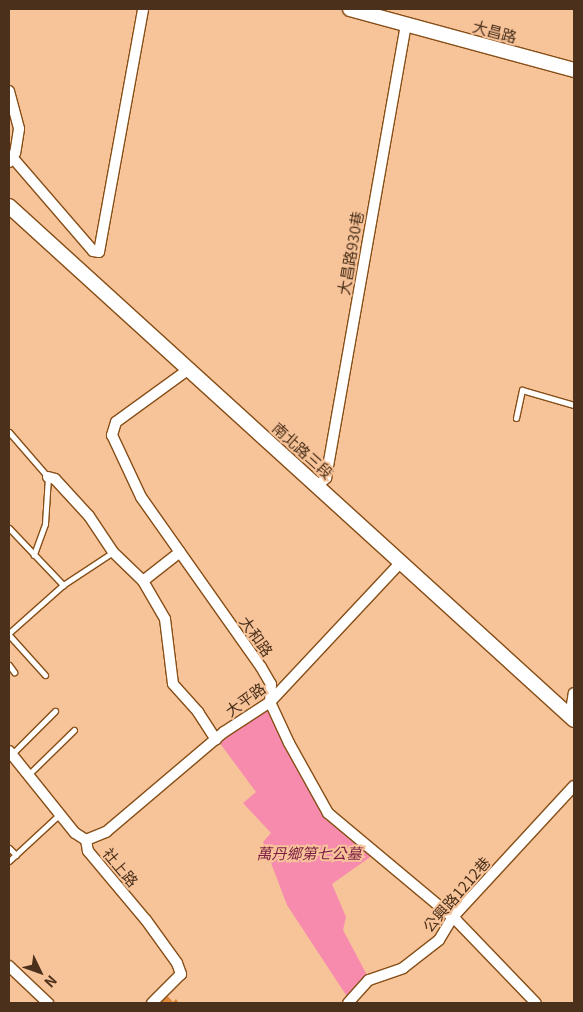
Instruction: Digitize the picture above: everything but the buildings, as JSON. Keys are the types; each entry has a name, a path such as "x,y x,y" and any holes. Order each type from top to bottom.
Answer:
{"street":[{"path":"9,91 19,129 10,160 93,251 99,252 143,9"},
{"name":"大昌路","path":"350,9 574,70"},
{"name":"大昌路930巷","path":"318,485 326,478 406,24"},
{"name":"南北路三段","path":"9,206 402,561 572,718"},
{"name":"大和路","path":"189,369 116,422 112,435 141,497 261,667 271,684 270,702 328,813 453,917 536,1003"},
{"path":"48,477 55,479 89,516 113,552 143,581 165,619 173,684 198,712 216,740"},
{"path":"143,581 180,552"},
{"name":"大平路","path":"86,840 106,832 216,740 270,702 402,561"},
{"path":"572,718 574,693"},
{"name":"社上路","path":"10,752 75,833 86,840 88,851 146,920 177,963 181,974 152,1003"},
{"name":"公興路1212巷","path":"348,1003 369,980 403,968 439,940 453,917 574,786"},
{"path":"10,969 48,1003"}],"lane":[{"path":"516,418 522,390 574,405"},
{"path":"9,432 48,477 45,524 34,554"},
{"path":"9,528 63,585"},
{"path":"45,675 9,634 63,585 113,552"},
{"path":"9,665 14,672"},
{"path":"10,752 55,711"},
{"path":"29,774 74,730"},
{"path":"9,862 61,814"},
{"path":"9,848 16,855"}],"green space":[{"name":"萬丹鄉第七公墓","path":"269,708 325,815 373,855 332,884 346,917 343,930 368,977 348,998 287,905 263,842 271,833 243,803 256,792 219,742"}]}
